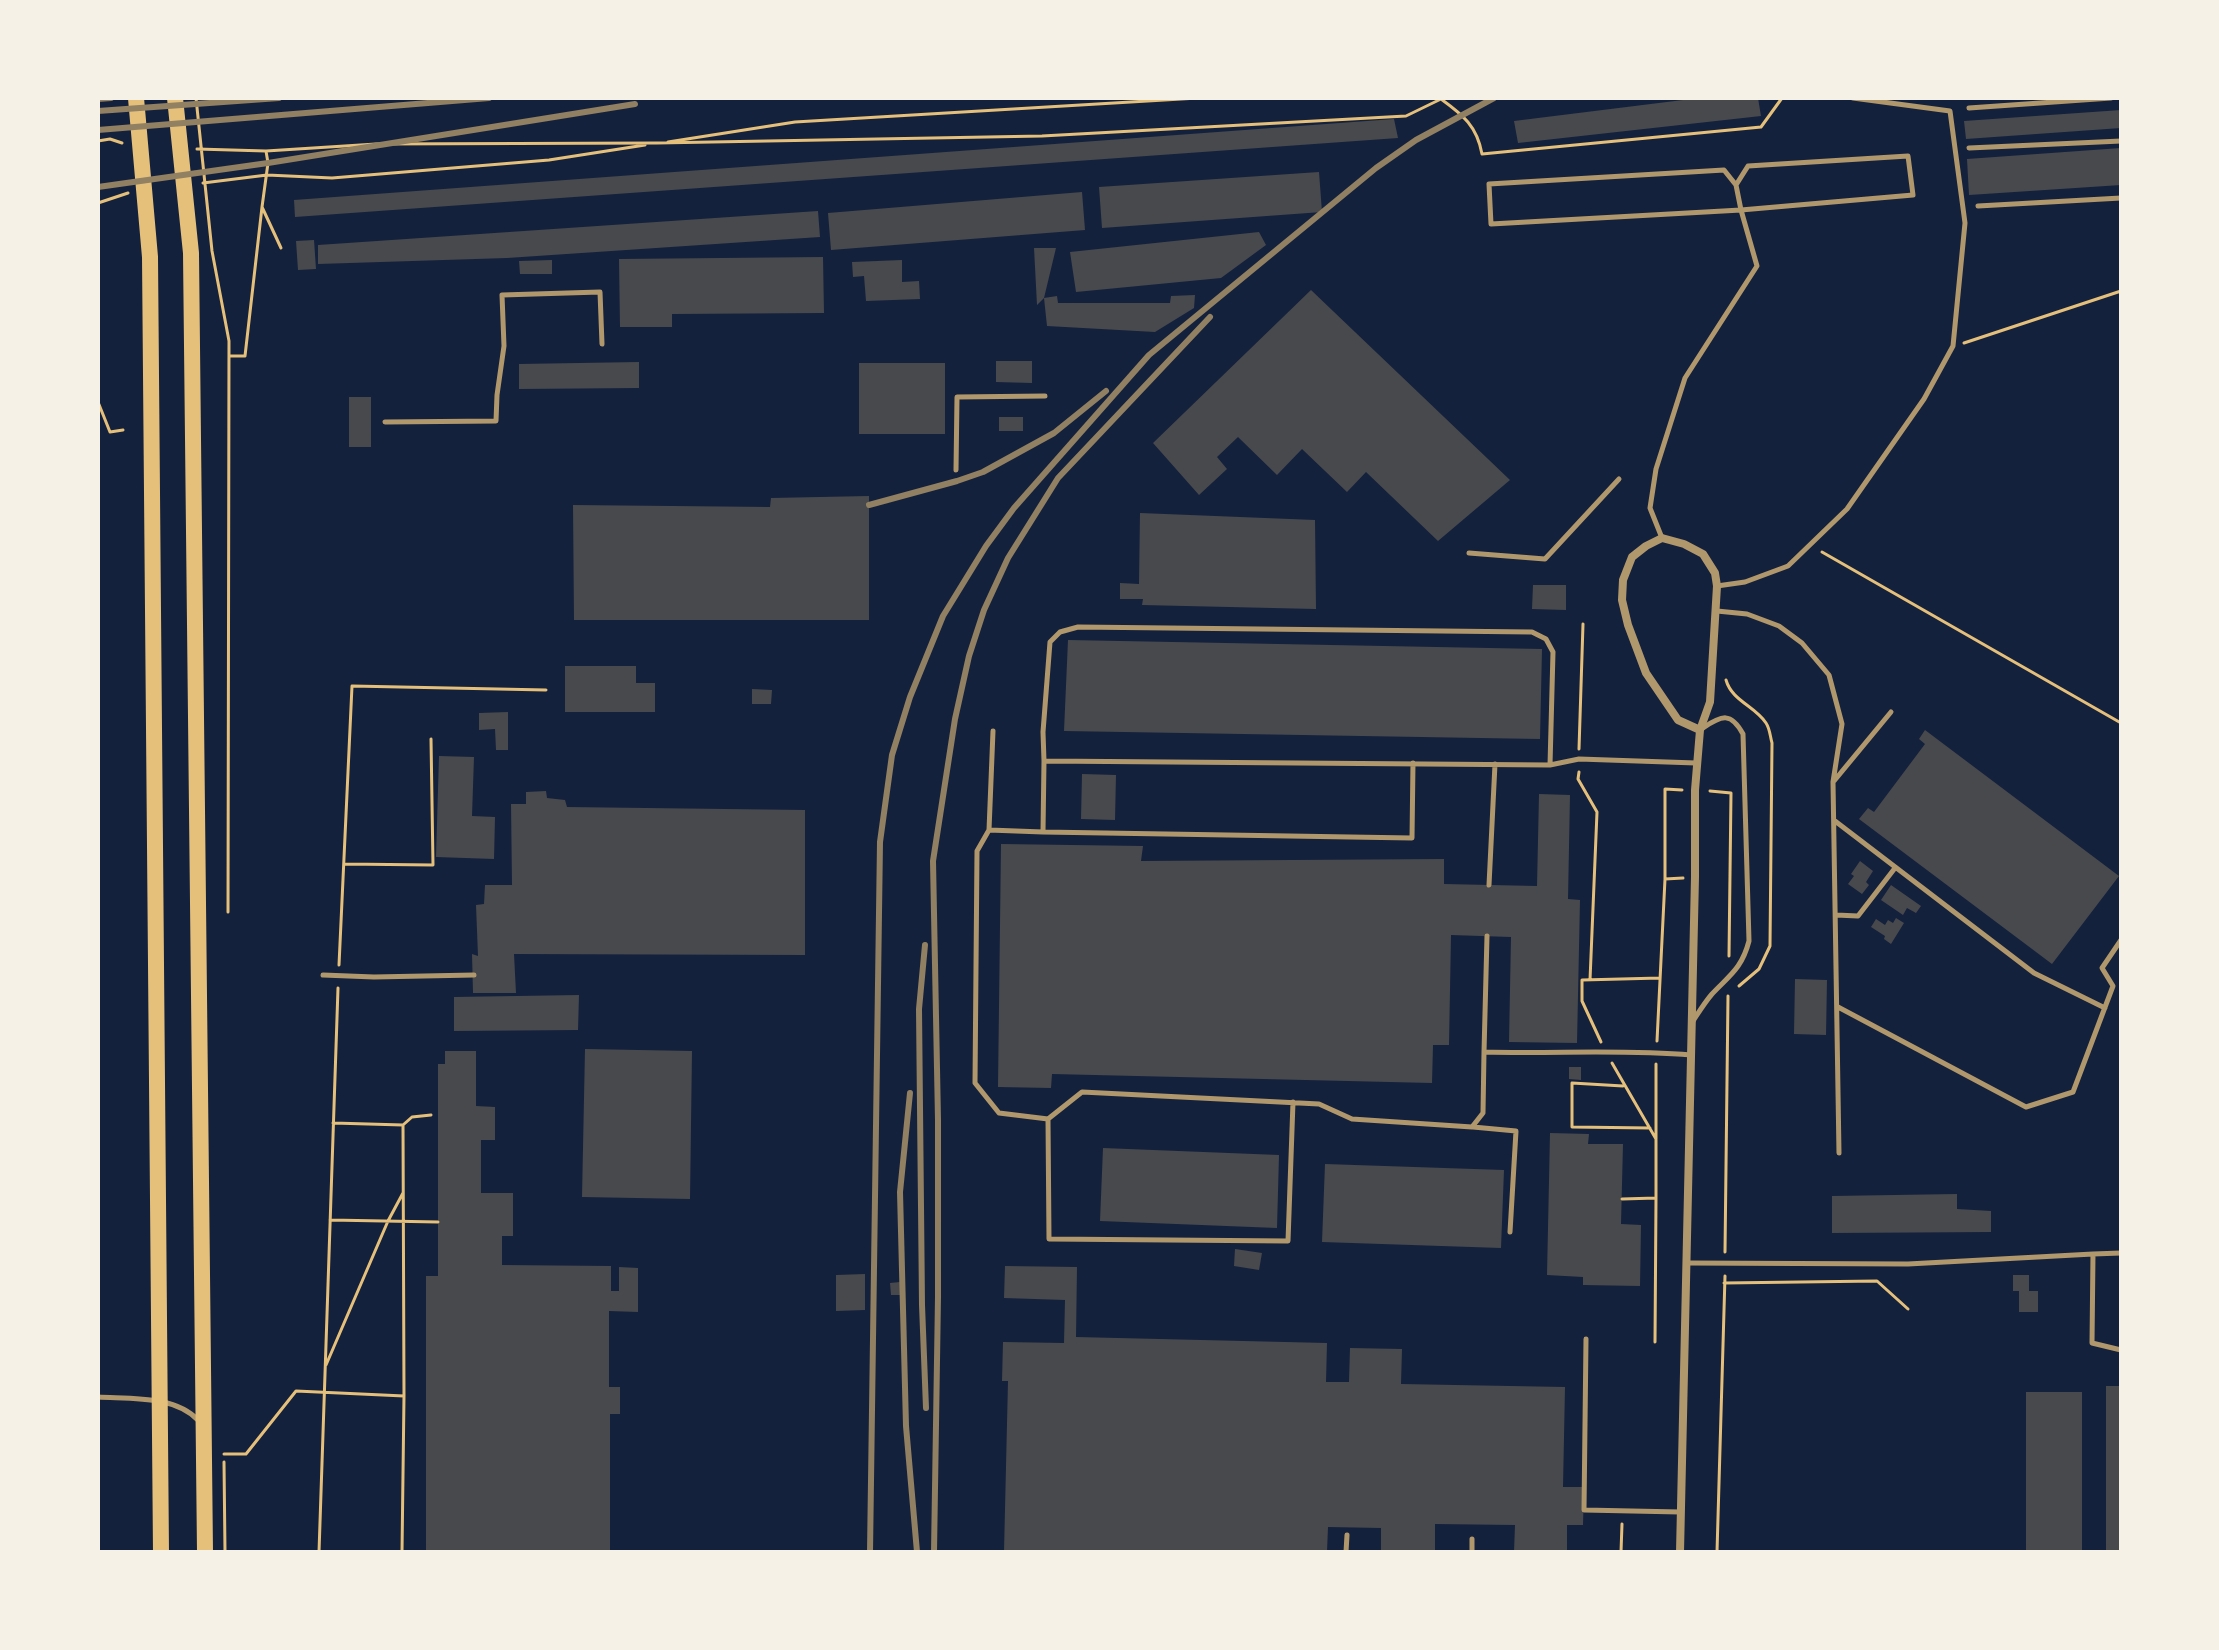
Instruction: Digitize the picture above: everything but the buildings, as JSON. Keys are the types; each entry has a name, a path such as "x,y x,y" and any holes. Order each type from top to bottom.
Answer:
{"main road":[{"path":"136,98 150,257 161,1552"},
{"path":"175,98 191,253 205,1552"}],"street":[{"path":"1680,1552 1695,790 1700,730 1710,702 1717,586 1715,573 1703,554 1684,544 1662,538 1632,557 1623,580 1622,600 1646,673 1678,720 1700,730"}],"lane":[{"path":"1717,586 1745,582 1788,566 1847,509 1924,399 1953,346 1965,223 1950,111 1853,98"},
{"path":"1969,108 2111,98"},
{"path":"1969,148 2121,141"},
{"path":"1662,538 1650,508 1656,469 1685,378 1757,266 1741,210 1736,185 1724,170 1489,184 1491,224 1741,210 1913,195 1908,156 1748,166 1736,185"},
{"path":"1978,206 2121,198"},
{"path":"385,422 496,421 504,346 502,295 600,292 602,344"},
{"path":"956,470 957,397 1045,396"},
{"path":"1469,553 1545,559 1619,479"},
{"path":"1717,611 1747,614 1779,626 1802,643 1829,675 1842,724 1833,782 1839,1153"},
{"path":"1043,832 1043,732 1050,642 1060,632 1078,627 1532,632 1546,639 1553,652 1550,765"},
{"path":"1833,782 1891,712"},
{"path":"1692,1022 1710,996 1745,957 1749,941 1743,734 1737,724 1727,717 1717,718 1700,730"},
{"path":"993,731 989,830 977,851 975,1083 999,1113 1048,1119 1082,1092 1319,1104 1352,1119 1516,1131 1510,1232"},
{"path":"1044,761 1550,765 1579,759 1697,763"},
{"path":"989,830 1412,838 1413,763"},
{"path":"1489,885 1495,764"},
{"path":"1834,821 2034,973 2105,1008"},
{"path":"1836,915 1858,916 1895,868"},
{"path":"1472,1127 1483,1113 1487,936"},
{"path":"1837,1006 2026,1107 2073,1092 2113,986 2102,968 2121,940"},
{"path":"323,975 474,975"},
{"path":"1484,1052 1656,1052 1692,1056"},
{"path":"1048,1119 1049,1239 1288,1241 1293,1102"},
{"path":"1687,1263 1908,1264 2121,1253"},
{"path":"2093,1254 2092,1343 2121,1350"},
{"path":"1586,1339 1584,1510 1681,1512"},
{"path":"98,1397 159,1401 193,1414 202,1425"},
{"path":"1346,1552 1347,1535"},
{"path":"1472,1539 1472,1552"}],"path":[{"path":"196,98 212,251 229,341 228,912"},
{"path":"195,184 267,175 332,178 549,160 795,122 1198,98"},
{"path":"229,356 245,356 267,175 266,151 376,144 1042,136 1406,116 1441,99 1462,114 1479,136 1482,154 1761,127 1782,98"},
{"path":"98,203 136,192"},
{"path":"262,207 281,248"},
{"path":"1953,346 2121,291"},
{"path":"98,402 110,432 123,430"},
{"path":"1810,545 2121,723"},
{"path":"1583,624 1578,779 1597,812 1590,980"},
{"path":"319,1552 352,686 546,690"},
{"path":"343,864 433,865 431,739"},
{"path":"1665,879 1665,789 1731,793 1725,1264 1717,1552"},
{"path":"1656,1139 1624,1086 1582,1001 1582,980 1660,978"},
{"path":"1624,1086 1572,1083 1572,1127 1650,1128"},
{"path":"333,1123 403,1125 412,1117 431,1115"},
{"path":"402,1552 403,1125"},
{"path":"325,1369 403,1192"},
{"path":"1655,1342 1656,1198"},
{"path":"330,1220 438,1222"},
{"path":"1724,1283 1877,1281 1908,1309"},
{"path":"225,1552 224,1453 246,1454 296,1391 404,1396"},
{"path":"1621,1511 1621,1552"}],"railway":[{"path":"98,99 111,98"},
{"path":"98,111 279,98"},
{"path":"98,130 489,98"},
{"path":"870,1552 880,842 892,755 910,697 943,616 986,546 1014,508 1149,355 1376,168 1416,140 1494,98"},
{"path":"98,187 635,104"},
{"path":"934,1552 938,1120 933,861 955,719 969,656 984,610 1008,558 1058,478 1210,317"},
{"path":"869,505 983,472 1054,433 1106,391"},
{"path":"925,945 919,1009 926,1408"},
{"path":"910,1093 900,1192 906,1426 917,1552"}]}
